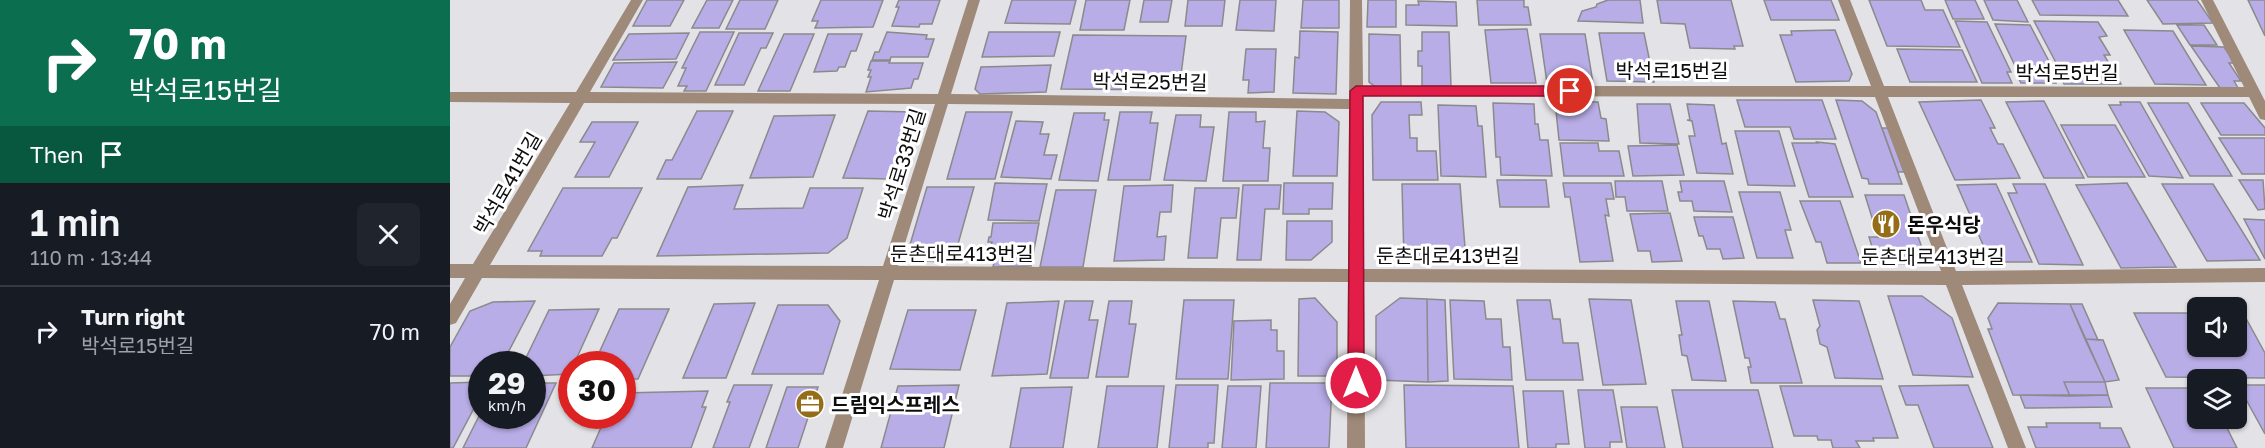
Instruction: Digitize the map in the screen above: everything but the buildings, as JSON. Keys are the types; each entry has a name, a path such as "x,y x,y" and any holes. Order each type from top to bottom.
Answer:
{"street":[{"name":"박석로41번길","path":"450,318 637,0"},
{"name":"박석로33번길","path":"834,448 974,0"},
{"path":"1356,0 1356,448"},
{"path":"1845,0 2018,448"},
{"path":"2207,0 2265,115"},
{"name":"박석로15번길","path":"1356,98 1880,91"},
{"name":"박석로5번길","path":"1880,91 2253,92"},
{"path":"450,97 579,98"},
{"name":"박석로33번길","path":"579,98 944,99"},
{"name":"박석로25번길","path":"944,99 1356,98"},
{"name":"둔촌대로413번길","path":"450,271 1952,278 2265,274"}],"place":[{"name":"돈우식당","path":"1886,224"},
{"name":"드림익스프레스","path":"810,404"}],"route":[{"path":"1356,383 1356,91 1570,91"}]}
